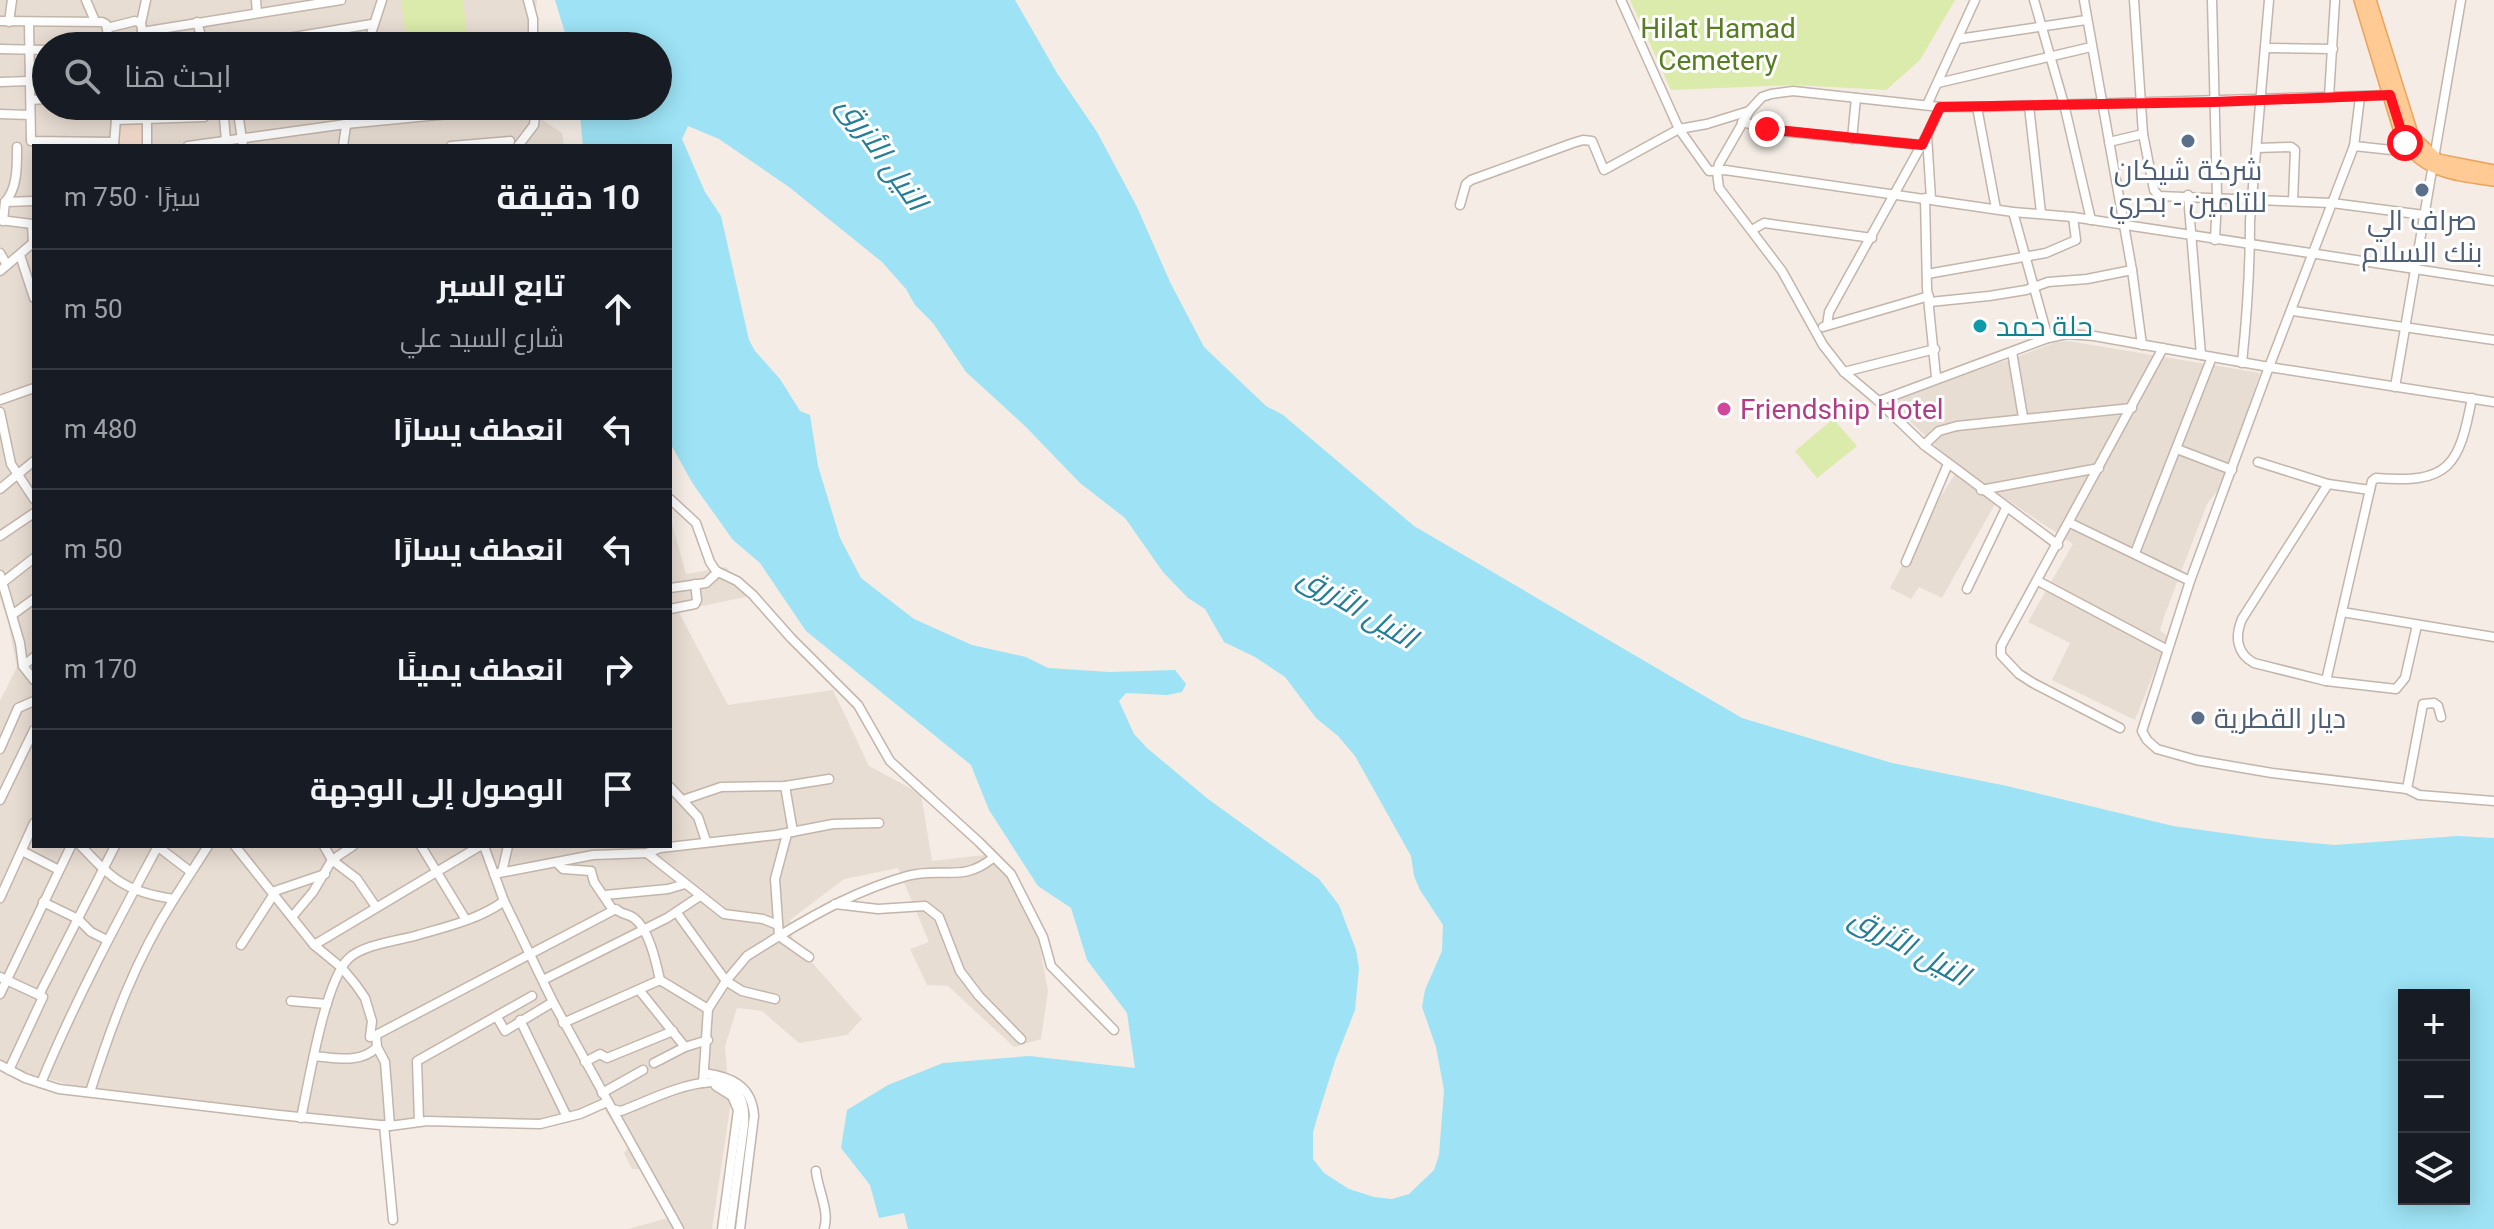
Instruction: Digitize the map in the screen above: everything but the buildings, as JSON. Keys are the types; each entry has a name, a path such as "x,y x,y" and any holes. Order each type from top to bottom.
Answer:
{"main road":[{"path":"2360,0 2414,147 2450,174 2494,180"},
{"path":"2370,0 2394,95"},
{"path":"2433,162 2494,171"}],"street":[{"path":"12,0 5,21 95,21 106,24 108,32"},
{"path":"86,0 95,21"},
{"path":"142,32 146,0"},
{"path":"256,0 257,13"},
{"path":"141,28 341,0"},
{"path":"370,32 382,0"},
{"path":"528,0 533,32"},
{"path":"1621,0 1679,129 1705,168 1717,172 1725,170 2013,212 2073,217 2494,281"},
{"path":"1927,105 1975,0"},
{"path":"2034,0 2064,104 2091,220"},
{"path":"2084,0 2132,270 2142,345"},
{"path":"2134,0 2143,134 2154,190 2159,196 2332,203 2424,215"},
{"path":"2212,0 2217,196 2215,240"},
{"path":"2242,363 2250,221 2269,0"},
{"path":"2329,97 2335,0"},
{"path":"2395,387 2461,0"},
{"path":"1958,39 2086,20"},
{"path":"107,28 135,21 141,28"},
{"path":"197,22 200,32"},
{"path":"29,23 31,141 114,144 116,120 147,120 147,144"},
{"path":"324,32 372,24"},
{"path":"1938,83 2091,47"},
{"path":"2265,48 2333,49"},
{"path":"0,49 32,49"},
{"path":"0,82 30,81"},
{"path":"2058,545 1924,445 1844,372 1829,354 1782,271 1723,194 1717,172 1750,110 1762,97 1780,92 1940,107 2394,95"},
{"path":"2360,97 2354,146 2190,581 2142,731 2157,749 2196,760 2272,773 2407,789 2411,793 2436,797 2494,801"},
{"path":"1852,139 1856,98"},
{"path":"2029,106 2041,213"},
{"path":"1827,325 1829,312 1872,238 1940,107"},
{"path":"1977,107 1996,209"},
{"path":"1460,205 1464,189 1471,180 1573,143 1592,141 1604,170 1679,129 1707,124 1750,110"},
{"path":"0,114 30,115"},
{"path":"224,120 226,141"},
{"path":"239,120 242,142"},
{"path":"343,144 347,120"},
{"path":"203,144 242,142 387,120"},
{"path":"511,144 535,120"},
{"path":"1742,122 1767,129 1922,145"},
{"path":"2109,142 2143,134"},
{"path":"1927,135 1927,274 1936,377"},
{"path":"2354,146 2389,151 2414,147"},
{"path":"2,202 9,198 16,177 17,147"},
{"path":"2257,148 2291,147 2295,150 2293,201"},
{"path":"2188,195 2201,355"},
{"path":"2,202 32,201"},
{"path":"2,202 1,220 32,224"},
{"path":"2013,212 2048,338"},
{"path":"1927,274 2046,253 2076,240 2073,217"},
{"path":"1752,230 1764,223 1872,238"},
{"path":"0,253 4,268 32,245"},
{"path":"20,255 32,292"},
{"path":"1815,330 1929,299 1989,296 2132,270"},
{"path":"2293,311 2494,340"},
{"path":"1879,401 1936,377 2067,334 2494,402"},
{"path":"2120,728 2033,683 2019,674 2001,655 2004,639 2163,348"},
{"path":"1844,372 1935,349"},
{"path":"2012,352 2023,417"},
{"path":"2135,553 2212,357"},
{"path":"0,400 32,389"},
{"path":"2326,681 2373,479 2426,477 2450,464 2464,437 2472,398"},
{"path":"1924,445 1947,428 2023,417 2132,408"},
{"path":"0,412 11,464 32,496"},
{"path":"2177,449 2232,470"},
{"path":"2258,462 2328,484 2370,490"},
{"path":"0,489 32,463"},
{"path":"1906,562 1948,464"},
{"path":"1981,490 2099,468"},
{"path":"2328,484 2242,619 2237,641 2245,658 2326,681 2396,689 2405,678 2417,625"},
{"path":"672,501 696,523 710,562 718,572 745,588 791,638 835,679 858,705 890,761 1011,874 1043,937 1051,966 1114,1030"},
{"path":"1967,589 2006,508"},
{"path":"0,536 32,514"},
{"path":"2070,523 2190,581"},
{"path":"32,559 1,579 20,643 23,666 32,677"},
{"path":"672,588 706,583 718,572"},
{"path":"2038,581 2166,649"},
{"path":"672,609 695,604 695,584"},
{"path":"12,615 32,600"},
{"path":"2342,612 2494,637"},
{"path":"23,666 32,659"},
{"path":"0,749 18,708 32,702"},
{"path":"2407,789 2423,704 2434,703 2441,717"},
{"path":"0,800 32,734"},
{"path":"683,800 721,787 785,786 829,779"},
{"path":"785,786 790,833 775,879 779,936 809,957"},
{"path":"672,789 698,817 706,841"},
{"path":"672,846 790,833 833,824 879,823"},
{"path":"0,898 32,828"},
{"path":"0,994 3,979 70,848"},
{"path":"83,848 103,869 134,891 174,899"},
{"path":"39,995 114,848"},
{"path":"41,1083 67,1019 157,848"},
{"path":"161,848 191,872"},
{"path":"90,1092 112,1026 141,955 207,848"},
{"path":"237,848 314,945 342,968 365,998 372,1021 370,1037 613,910"},
{"path":"325,848 332,860 357,879 376,907"},
{"path":"292,917 332,860 350,848"},
{"path":"422,848 466,920"},
{"path":"314,945 478,848"},
{"path":"483,848 498,873 504,901 563,1023 679,1229"},
{"path":"498,873 507,848"},
{"path":"498,873 593,855 647,853 660,848"},
{"path":"22,851 59,870"},
{"path":"647,853 724,914 763,919 778,925"},
{"path":"703,1080 708,1009 747,956 834,904 908,876 930,871 965,874 981,868 994,857"},
{"path":"557,863 563,869 591,871 594,882 613,910 633,917 643,929 660,980 708,1009"},
{"path":"241,945 273,893 325,873"},
{"path":"605,895 668,889 685,884"},
{"path":"543,980 677,913 700,896"},
{"path":"301,1118 327,1004 342,968 354,955 466,920 504,901"},
{"path":"43,902 78,919 91,932 107,940"},
{"path":"834,904 878,909 925,906 939,917 960,971 979,996 1021,1039"},
{"path":"677,913 726,981 742,991 775,999"},
{"path":"3,979 43,997 9,1070"},
{"path":"563,1023 660,980"},
{"path":"640,991 685,1047"},
{"path":"419,1121 417,1061 532,996"},
{"path":"291,1001 327,1004"},
{"path":"497,1017 505,1031 553,1002"},
{"path":"520,1020 567,1117"},
{"path":"585,1062 600,1054 607,1058 673,1031"},
{"path":"376,1035 377,1047 385,1062 393,1220"},
{"path":"654,1063 685,1047 708,1040"},
{"path":"314,1056 347,1059 369,1056 377,1047"},
{"path":"0,1065 59,1089 387,1126 419,1121 525,1125 567,1117 703,1080 727,1077 747,1091 753,1106 740,1229"},
{"path":"611,1104 643,1070"},
{"path":"703,1080 723,1083 735,1091 744,1106 722,1229"},
{"path":"730,1229 740,1125"},
{"path":"816,1171 827,1220 824,1229"}],"shaded area":[{"path":"0,0 537,0 534,32 32,32 32,120 543,120 562,133 564,144 32,144 32,848 672,848 672,524 686,574 726,567 750,596 678,611 728,705 833,690 869,766 921,794 932,861 993,854 1034,915 1048,991 1041,1039 1014,1047 948,986 927,985 910,949 929,942 898,868 844,879 790,920 793,941 862,1019 847,1035 799,1043 762,1011 737,1008 725,1046 730,1108 712,1229 628,1229 668,1218 641,1169 632,1169 624,1153 628,1148 600,1102 563,1117 533,1121 362,1122 78,1087 21,1071 0,1060 0,701 17,667 0,597"},
{"path":"117,120 146,120 146,144 115,144"},
{"path":"2068,341 2260,373 2224,482 2207,504 2165,614 2160,630 2168,637 2135,720 2052,680 2070,643 2028,622 2073,544 2000,495 1942,598 1919,587 1911,599 1890,588 1930,513 1959,468 1889,401 1949,376 2012,359 2056,342"}],"green space":[{"path":"401,0 463,0 467,32 405,32"},
{"name":"Hilat Hamad Cemetery","path":"1630,0 1955,0 1920,60 1886,90 1795,85 1671,90"},
{"path":"1833,419 1857,446 1817,478 1795,451"}],"water":[{"name":"النيل الأزرق","path":"555,0 1015,0 1057,73 1097,132 1204,347 1266,406 1283,415 1414,526 1742,718 1892,763 2007,786 2173,826 2334,845 2458,836 2494,838 2494,1229 908,1229 904,1213 879,1218 870,1185 841,1148 847,1110 888,1085 943,1063 1029,1056 1135,1068 1127,1013 1087,960 1071,908 1038,886 989,810 971,765 806,631 760,563 733,540 693,484 672,447 672,144 583,144 580,120 672,120 672,32 565,32","holes":["688,126 719,139 789,187 882,262 933,323 966,372 1025,426 1080,483 1125,518 1163,572 1188,598 1205,609 1224,642 1255,657 1285,677 1316,718 1338,736 1355,756 1411,856 1420,890 1443,925 1442,951 1425,990 1422,1007 1436,1047 1444,1090 1439,1155 1434,1170 1409,1194 1392,1199 1349,1189 1324,1173 1313,1159 1313,1132 1355,1010 1359,968 1356,950 1339,905 1319,879 1208,799 1134,734 1119,701 1126,693 1167,695 1182,692 1186,684 1175,670 1110,672 1048,668 1026,657 972,645 914,619 861,578 840,538 818,466 810,415 800,411 780,379 749,340 721,216 705,192 682,139"]}],"place":[{"name":"شركة شيكان للتامين - بحري","path":"2188,141"},
{"name":"صراف الي بنك السلام","path":"2422,190"},
{"name":"حلة حمد","path":"1980,326"},
{"name":"Friendship Hotel","path":"1724,409"},
{"name":"ديار القطرية","path":"2198,718"}],"route":[{"path":"1767,129 1922,145 1940,107 2390,95 2405,143"}]}
